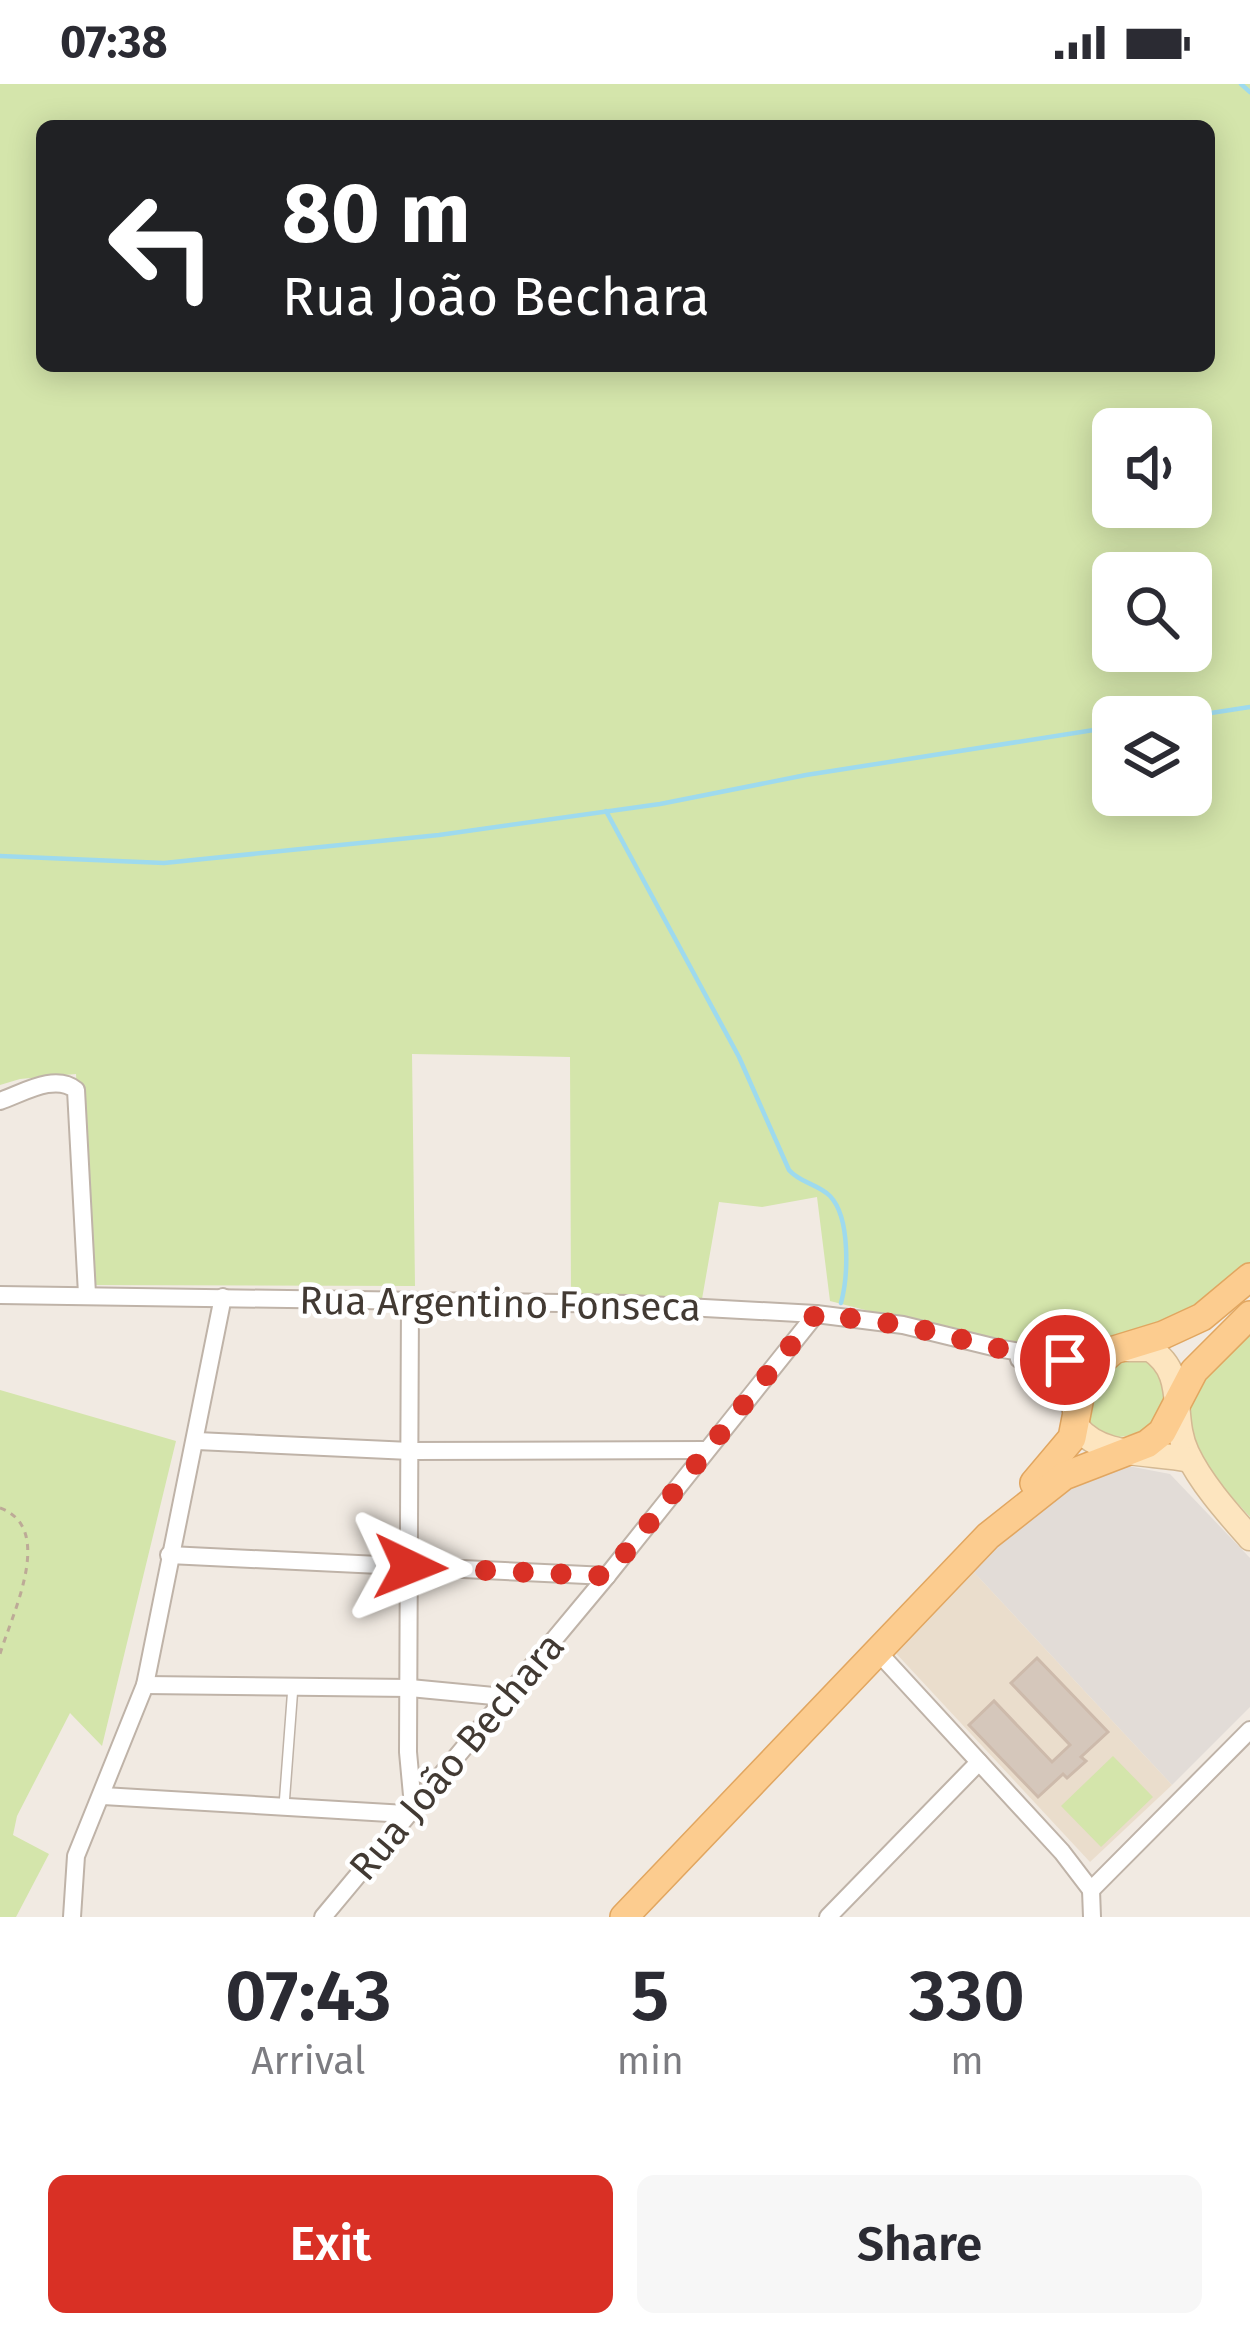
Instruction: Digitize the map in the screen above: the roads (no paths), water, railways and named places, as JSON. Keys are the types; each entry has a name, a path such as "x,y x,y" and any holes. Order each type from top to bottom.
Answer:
{"main road":[{"path":"624,1917 1060,1455 1077,1427 1085,1381 1114,1350 1183,1328 1250,1277"},
{"path":"988,1536 1064,1476 1154,1439 1194,1371 1250,1315"}],"street":[{"path":"0,1101 55,1082 76,1090 87,1294"},
{"name":"Rua Argentino Fonseca","path":"0,1295 632,1304 816,1314 903,1325 997,1348"},
{"path":"72,1917 76,1856 145,1685 223,1297"},
{"path":"103,1796 284,1808 409,1810 410,1300"},
{"name":"Rua João Bechara","path":"322,1917 607,1576 816,1314"},
{"path":"997,1348 1065,1360 1144,1347 1157,1353 1175,1376 1178,1430 1190,1460 1250,1538"},
{"path":"997,1348 1060,1385 1069,1397 1077,1427 1098,1445 1190,1460"},
{"path":"197,1441 410,1451 705,1450"},
{"path":"169,1555 607,1576"},
{"path":"877,1651 1091,1890 1092,1917"},
{"path":"145,1685 410,1688 504,1697"},
{"path":"1091,1890 1250,1730"},
{"path":"828,1917 980,1762"}],"lane":[{"path":"284,1808 293,1686"}],"waterway":[{"path":"1241,84 1250,92"},
{"path":"1212,713 1250,707"},
{"path":"0,856 164,863 439,835 660,804 806,775 1092,730"},
{"path":"606,811 739,1057 789,1170 825,1192 837,1206 846,1248 841,1303"}]}
